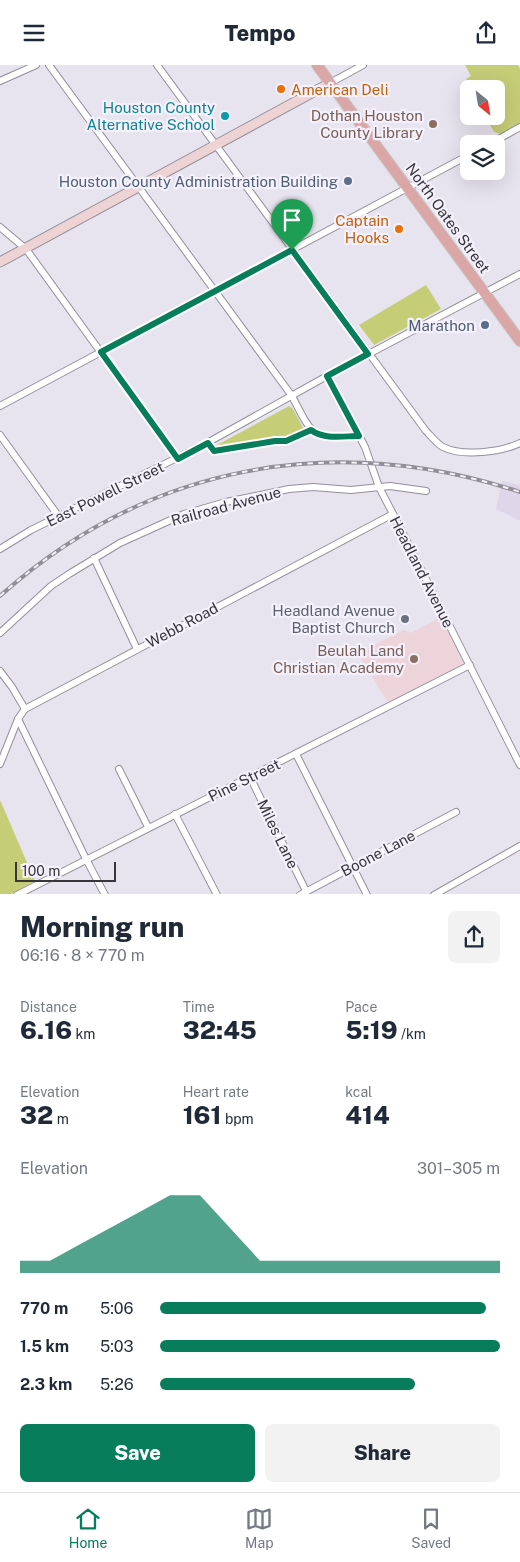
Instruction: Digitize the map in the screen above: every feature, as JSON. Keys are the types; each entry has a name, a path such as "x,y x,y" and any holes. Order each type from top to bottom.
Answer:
{"main road":[{"name":"North Oates Street","path":"317,65 520,341"}],"street":[{"path":"0,81 36,65"},
{"path":"49,65 292,396 311,430 317,435 324,436 359,436"},
{"path":"157,65 426,431 442,447 459,451 488,452 512,447 520,443"},
{"path":"0,263 362,65"},
{"path":"505,136 520,127"},
{"path":"0,406 460,160"},
{"path":"0,227 26,249 178,459"},
{"name":"East Powell Street","path":"0,549 31,530 178,459 327,376 520,274"},
{"name":"Headland Avenue","path":"327,376 359,436 379,487 520,765"},
{"path":"208,443 214,451 275,441 286,441 311,430"},
{"path":"0,435 59,517"},
{"name":"Railroad Avenue","path":"0,633 51,587 94,558 137,534 184,513 289,489 313,487 352,490 390,485 426,491"},
{"name":"Webb Road","path":"0,764 18,719 25,709 393,514"},
{"path":"94,558 137,649"},
{"name":"Pine Street","path":"19,894 470,665"},
{"path":"0,671 25,709"},
{"path":"18,719 86,859 105,894"},
{"path":"296,754 366,894"},
{"path":"119,769 148,827"},
{"name":"Miles Lane","path":"250,777 303,893"},
{"name":"Boone Lane","path":"303,893 456,812"},
{"path":"175,814 216,894"},
{"path":"436,894 520,846"}],"shaded area":[{"path":"502,481 520,485 520,521 496,509"},
{"name":"Beulah Land Christian Academy","path":"444,615 470,665 390,706 358,653 404,630 411,633"}],"green space":[{"path":"465,65 518,65 520,69 520,123 500,134 494,132 490,125 505,125 505,80 466,80 471,76"},
{"path":"426,285 441,309 374,345 359,325"},
{"path":"289,406 293,409 304,430 285,438 216,446 217,445"},
{"path":"0,800 35,881 11,894 0,894"}],"railway":[{"path":"0,596 57,551 117,515 180,489 245,472 312,463 381,464 450,474 520,492"}],"place":[{"name":"American Deli","path":"281,89"},
{"name":"Houston County Alternative School","path":"225,116"},
{"name":"Dothan Houston County Library","path":"433,124"},
{"name":"Houston County Administration Building","path":"348,181"},
{"name":"Captain Hooks","path":"399,229"},
{"name":"Marathon","path":"485,325"},
{"name":"Headland Avenue Baptist Church","path":"405,619"},
{"name":"Beulah Land Christian Academy","path":"414,659"}],"route":[{"path":"292,250 368,354 327,376 359,436 324,436 317,435 311,430 286,441 275,441 214,451 208,443 178,459 101,352 292,250"}]}
